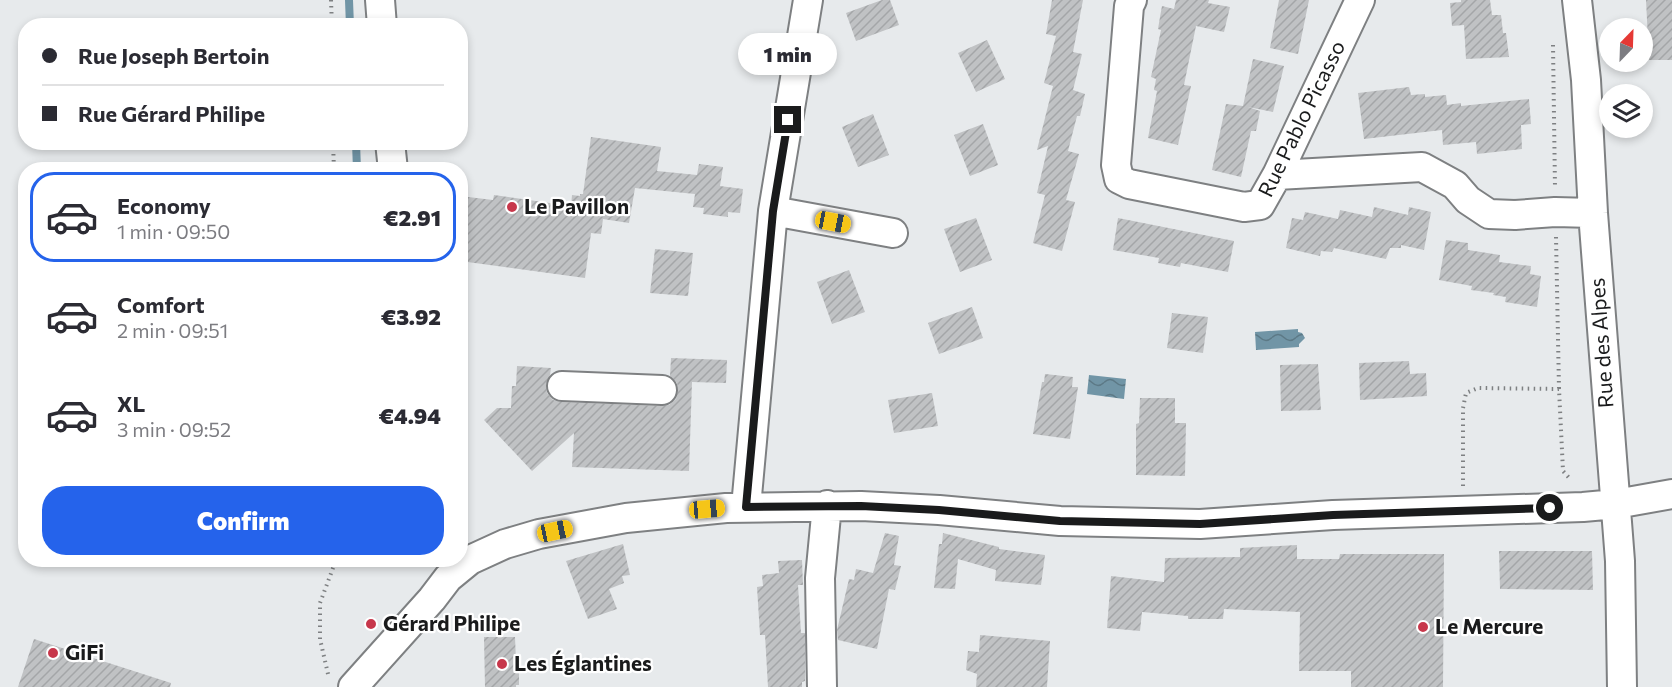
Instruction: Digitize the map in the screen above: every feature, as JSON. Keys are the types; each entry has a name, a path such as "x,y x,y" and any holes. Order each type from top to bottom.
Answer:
{"street":[{"path":"380,0 381,18"},
{"path":"746,507 773,211 808,0"},
{"name":"Rue Pablo Picasso","path":"1132,0 1129,6 1116,165 1119,179 1130,184 1244,207 1260,205 1277,175 1360,0"},
{"name":"Rue des Alpes","path":"1577,0 1586,80 1593,213 1620,561 1622,687"},
{"path":"1277,175 1422,167 1455,185 1468,200 1489,214 1515,216 1555,212 1593,213"},
{"path":"773,211 893,233"},
{"path":"562,386 662,390"},
{"path":"468,552 587,524 688,511 746,507 827,506 939,510 1060,521 1200,524 1333,515 1556,508 1616,504 1672,494"},
{"path":"822,687 820,578 827,506"},
{"path":"353,687 432,599 455,567"}],"path":[{"path":"331,0 332,18"},
{"path":"1463,490 1463,408 1466,393 1478,388 1559,389 1563,471"},
{"path":"328,674 320,639 320,603 333,567"}],"water":[{"path":"1298,329 1298,332 1302,333 1305,338 1299,347 1256,350 1255,332"},
{"path":"1089,375 1126,379 1124,399 1087,394"}],"building":[{"path":"882,0 890,0 899,25 856,41 846,13"},
{"path":"1052,0 1083,0 1073,52 1082,54 1073,90 1085,94 1068,151 1079,154 1066,200 1075,202 1062,251 1033,243 1045,195 1037,193 1048,146 1037,150 1053,86 1044,83 1056,36 1046,34"},
{"path":"1176,0 1209,0 1208,3 1230,7 1224,32 1196,26 1184,85 1191,86 1178,145 1148,138 1157,91 1154,90 1156,79 1151,77 1161,30 1158,29 1162,6 1174,9"},
{"path":"1279,0 1309,0 1298,54 1270,48"},
{"path":"1461,0 1490,0 1492,15 1501,15 1509,57 1466,59 1464,25 1452,26 1450,3 1461,2"},
{"path":"1646,0 1672,0 1672,60 1653,60 1653,18 1647,18"},
{"path":"987,40 1005,79 976,92 958,53"},
{"path":"1253,59 1284,66 1273,112 1248,107 1260,111 1256,131 1251,131 1241,177 1212,170 1226,104 1243,106"},
{"path":"1409,87 1411,95 1425,94 1425,97 1446,95 1447,105 1461,103 1461,106 1529,99 1531,124 1521,125 1522,149 1477,154 1476,142 1443,145 1442,130 1364,139 1358,93"},
{"path":"873,114 889,155 858,167 842,127"},
{"path":"983,124 998,165 970,176 954,135"},
{"name":"Le Pavillon","path":"591,137 661,147 657,171 697,175 699,164 723,167 720,186 743,189 740,213 728,212 728,217 703,214 704,208 693,207 695,194 635,188 629,223 603,219 601,234 591,233 585,278 468,262 468,197 493,200 494,195 571,206 572,195 583,194"},
{"path":"1374,207 1408,215 1409,207 1431,212 1424,250 1401,245 1401,248 1390,248 1386,259 1334,248 1332,252 1321,251 1320,256 1286,248 1292,218 1303,220 1305,212 1338,219 1340,210 1372,217"},
{"path":"976,218 992,260 960,272 944,229"},
{"path":"1118,218 1234,241 1228,272 1181,263 1180,267 1158,263 1159,258 1113,250"},
{"path":"1446,240 1468,243 1468,250 1500,255 1499,262 1531,266 1530,274 1541,276 1537,307 1505,302 1506,297 1493,295 1494,293 1471,290 1472,286 1439,280"},
{"path":"655,249 693,253 688,296 650,293"},
{"path":"849,270 865,312 832,324 817,282"},
{"path":"972,307 983,338 939,354 928,323"},
{"path":"1172,313 1208,317 1203,353 1167,348"},
{"path":"671,358 727,360 726,383 692,382 689,471 572,467 574,433 532,471 484,420 497,408 511,408 512,386 516,386 517,366 551,368 546,385 547,393 553,400 669,405 676,399 678,391 677,383 670,376"},
{"path":"1409,361 1410,374 1426,373 1427,396 1360,400 1359,363"},
{"path":"1318,364 1321,410 1281,411 1280,365"},
{"path":"1045,374 1073,377 1072,387 1078,387 1070,439 1033,434"},
{"path":"932,393 938,426 894,433 888,400"},
{"path":"1140,398 1175,398 1175,423 1186,423 1185,476 1136,475 1136,424 1139,423"},
{"path":"885,533 899,536 894,565 901,566 895,590 889,589 877,649 838,640 837,630 849,579 854,580 856,569 873,573"},
{"path":"943,533 999,547 999,549 1045,555 1041,585 995,581 996,570 958,559 955,589 934,588 939,544 942,544"},
{"path":"623,544 630,575 622,576 624,583 609,589 617,609 588,619 566,561"},
{"path":"1297,545 1297,559 1339,559 1340,554 1444,554 1443,687 1351,687 1351,671 1299,671 1300,612 1224,609 1223,619 1188,619 1188,616 1142,612 1140,631 1107,628 1111,576 1164,582 1165,558 1240,557 1240,548"},
{"name":"Le Mercure","path":"1499,551 1592,551 1593,590 1500,589"},
{"path":"802,560 803,585 798,585 801,633 805,633 805,681 802,682 802,687 768,687 765,635 760,635 757,587 763,586 762,575 779,573 778,561"},
{"path":"980,635 1050,641 1047,687 976,687 977,674 966,670 968,651 979,652"},
{"name":"Les Églantines","path":"484,637 515,637 516,661 519,660 519,685 516,687 485,687"},
{"name":"GiFi","path":"34,639 171,683 170,687 18,687"}],"waterway":[{"path":"349,0 350,18"},
{"path":"356,150 357,162"}],"place":[{"name":"Le Pavillon","path":"512,207"},
{"name":"Gérard Philipe","path":"371,624"},
{"name":"Le Mercure","path":"1423,627"},
{"name":"GiFi","path":"53,653"},
{"name":"Les Églantines","path":"502,664"}],"route":[{"path":"788,120 773,211 746,507 861,506 939,510 1060,521 1200,524 1333,515 1550,508"}]}
